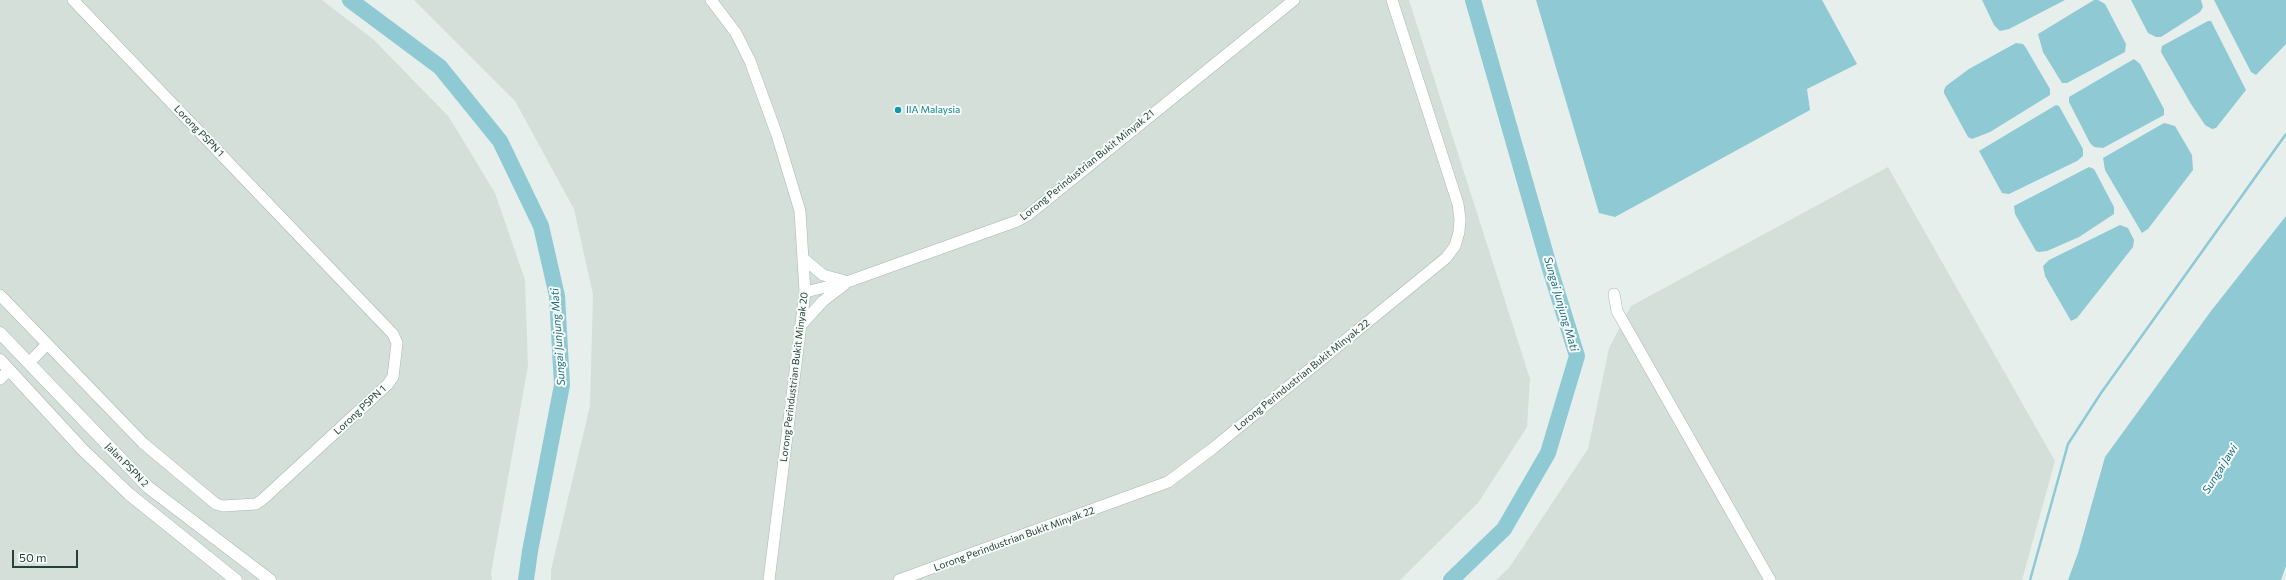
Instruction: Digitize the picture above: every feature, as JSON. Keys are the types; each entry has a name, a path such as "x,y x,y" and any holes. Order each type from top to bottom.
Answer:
{"street":[{"name":"Lorong PSPN 1","path":"0,295 143,443 216,504 223,506 256,504 262,500 388,384 393,377 397,343 393,334 73,0"},
{"name":"Lorong Perindustrian Bukit Minyak 20","path":"711,0 736,33 762,90 800,211 805,292 770,580"},
{"name":"Lorong Perindustrian Bukit Minyak 21","path":"805,292 847,282 1017,221 1028,215 1294,0"},
{"name":"Lorong Perindustrian Bukit Minyak 22","path":"899,580 1168,482 1212,450 1446,258 1455,246 1459,232 1458,204 1392,0"},
{"path":"804,259 824,275 847,282"},
{"path":"802,324 823,301 847,282"},
{"path":"1614,294 1614,302 1617,311 1770,580"},
{"name":"Jalan PSPN 2","path":"0,333 148,487 270,580"},
{"path":"29,363 48,344"},
{"name":"Jalan PSPN 2","path":"0,360 83,450 129,494 236,580"},
{"path":"0,379 9,370"},
{"path":"771,568 777,580"}],"shaded area":[{"path":"0,0 322,0 374,40 449,117 495,193 525,280 528,366 491,573 492,580 0,580"},
{"path":"414,0 1409,0 1530,379 1527,427 1478,503 1400,580 551,580 551,570 590,406 593,295 574,209 515,101"},
{"path":"1888,167 2055,461 2022,580 1496,580 1509,568 1588,449 1609,348 1631,306"}],"water":[{"path":"1536,0 1822,0 1857,64 1807,89 1810,110 1615,217 1599,213"},
{"path":"1982,0 2065,0 2009,29 2000,31 1994,25"},
{"path":"2094,0 2098,0 2105,4 2126,44 2125,52 2067,83 2062,83 2043,52 2038,34"},
{"path":"2131,0 2201,0 2203,7 2200,12 2161,37 2156,37 2148,33"},
{"path":"2214,0 2286,0 2286,44 2256,75 2251,72"},
{"path":"2208,21 2211,21 2246,90 2216,128 2212,129 2205,125 2191,104 2161,52 2162,46"},
{"path":"2016,43 2023,44 2026,48 2050,89 2050,95 1990,132 1972,139 1968,137 1944,93 1944,90 1946,86 1969,69"},
{"path":"2134,59 2140,64 2164,109 2164,115 2103,148 2094,147 2090,143 2069,102 2069,97"},
{"path":"2056,105 2059,106 2083,149 2083,156 2077,161 2009,194 2002,193 1979,151"},
{"path":"2164,123 2175,126 2192,155 2193,170 2148,229 2142,233 2105,170 2103,158"},
{"path":"2089,167 2094,169 2114,207 2114,214 2079,237 2047,251 2036,251 2015,214 2014,206"},
{"name":"Sungai Jawi","path":"2286,216 2286,566 2281,580 2068,580 2078,553 2105,457 2211,311"},
{"path":"2120,225 2128,228 2134,240 2133,247 2077,318 2071,321 2045,276 2043,266 2049,260"}],"waterway":[{"name":"Sungai Junjung Mati","path":"350,0 440,67 500,141 541,226 557,296 562,385 530,551 526,580"},
{"name":"Sungai Junjung Mati","path":"1451,580 1504,529 1548,453 1577,356 1550,269 1473,0"},
{"path":"2030,580 2068,444 2101,393 2286,134"}],"place":[{"name":"IIA Malaysia","path":"898,110"}]}
